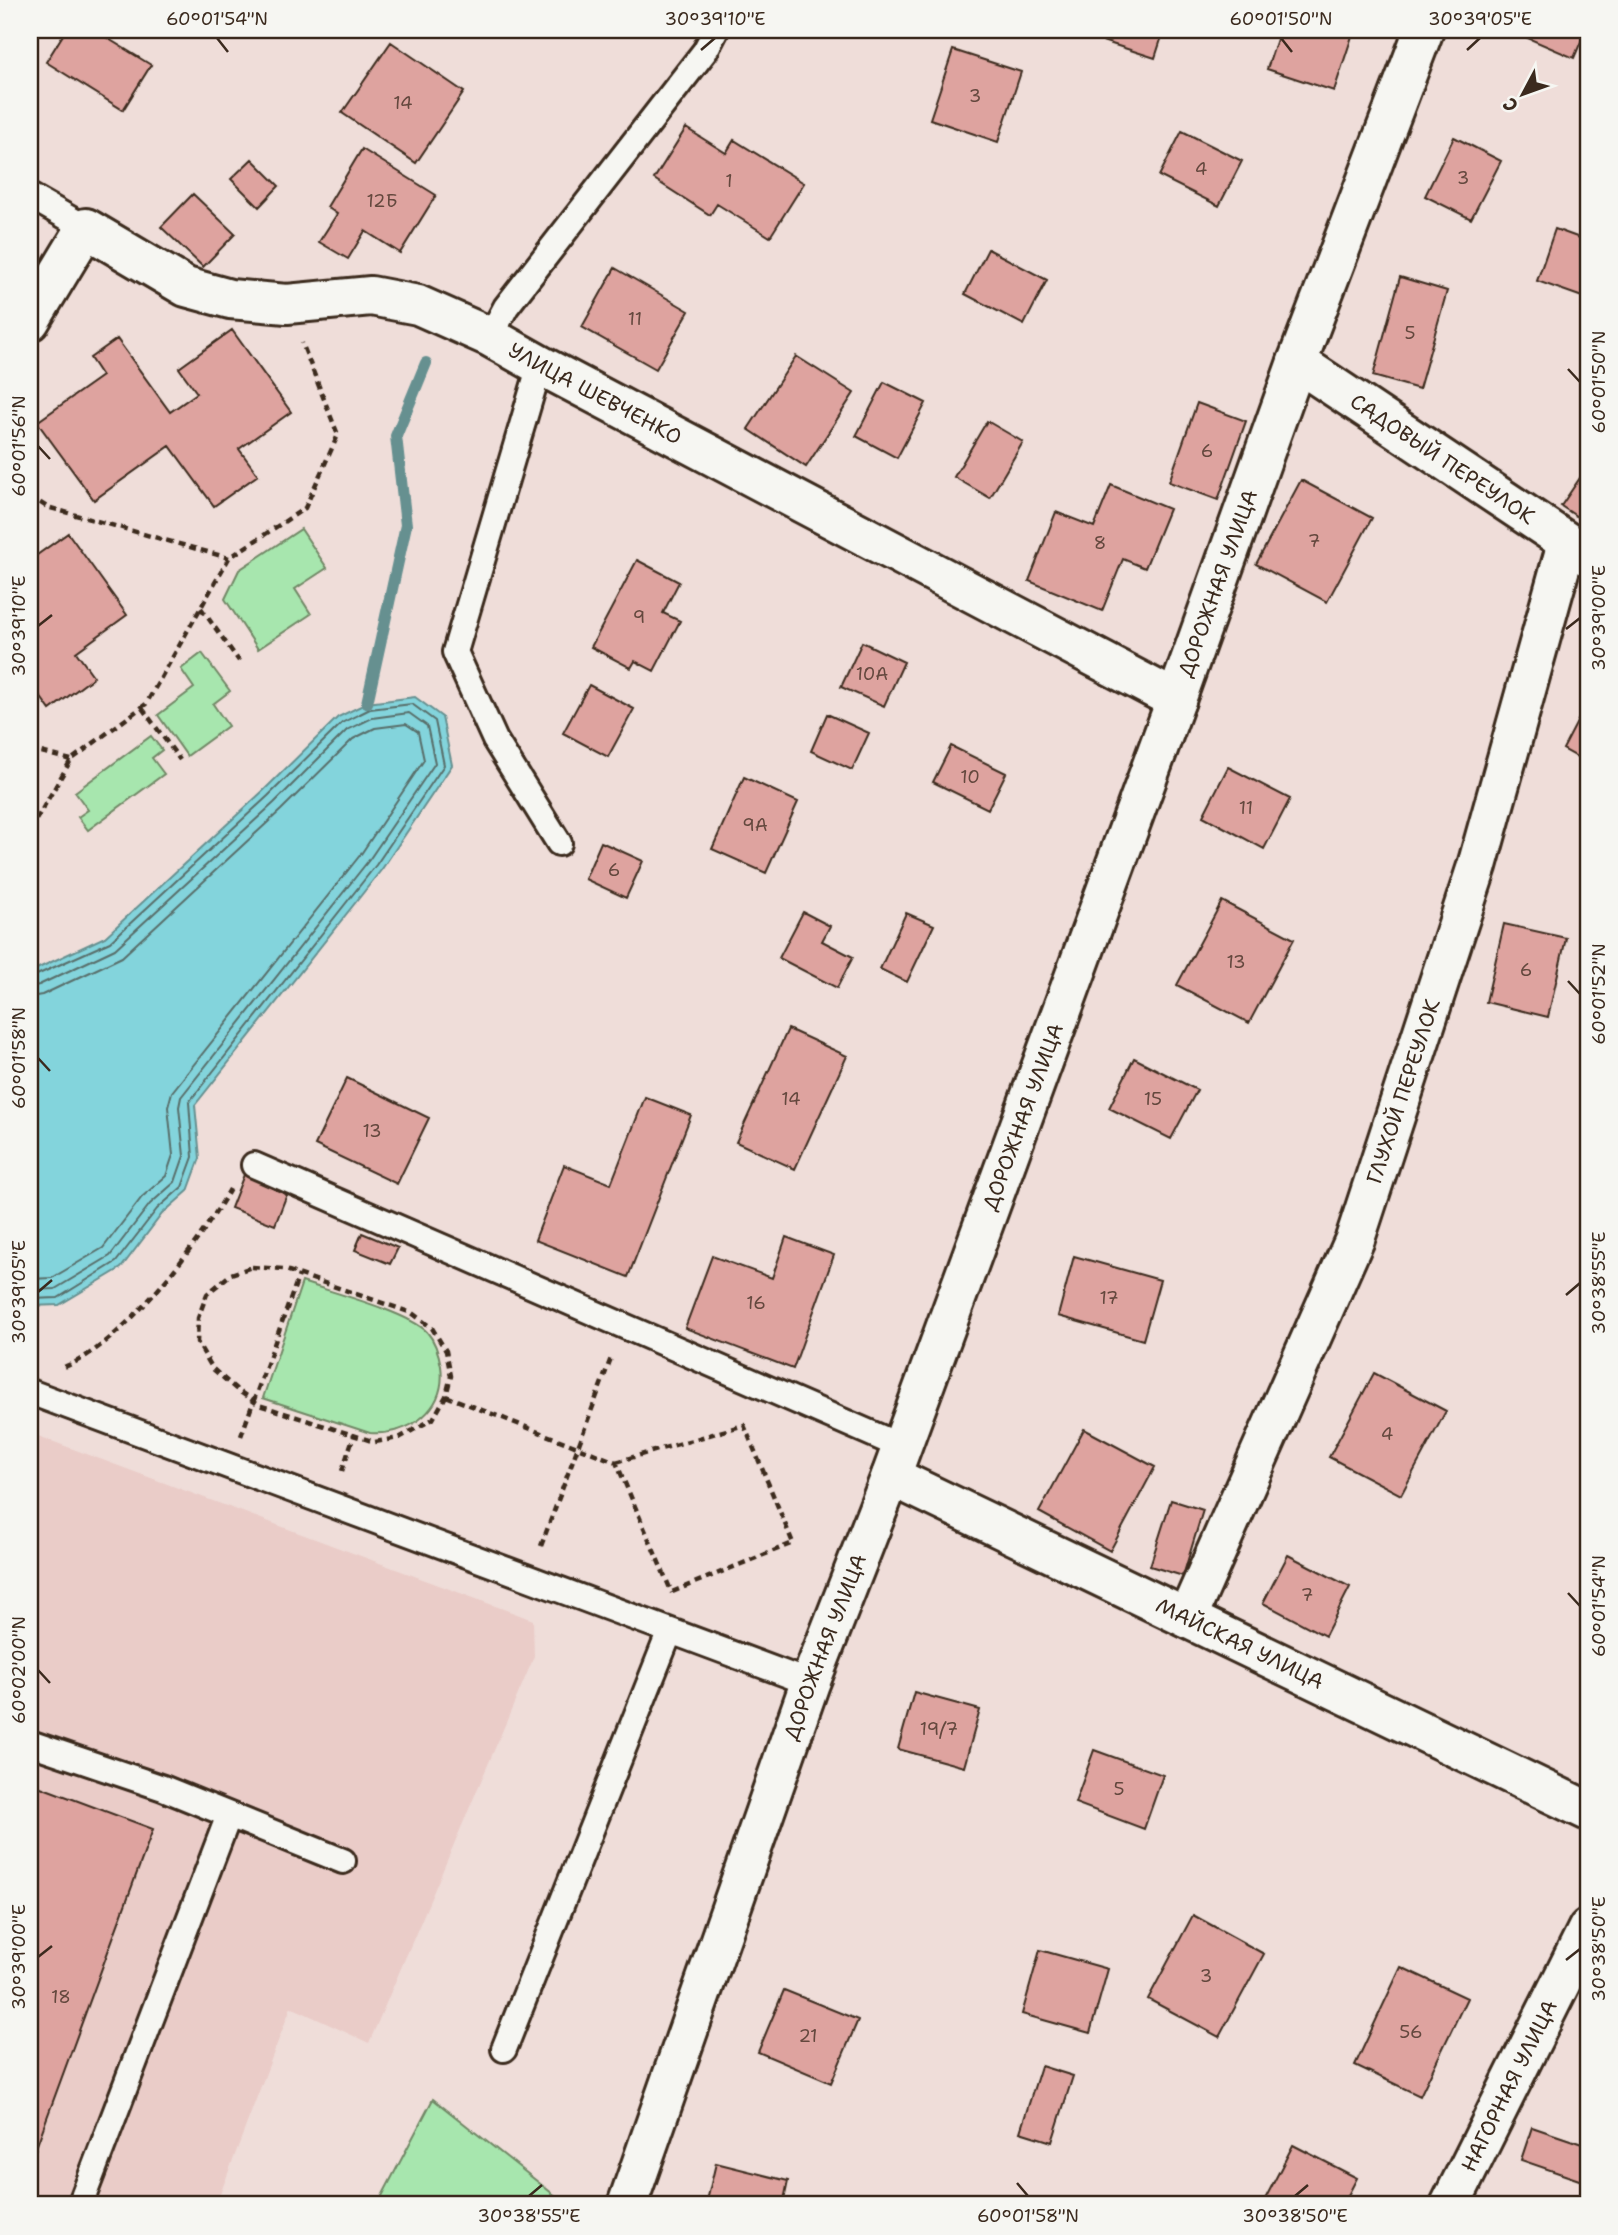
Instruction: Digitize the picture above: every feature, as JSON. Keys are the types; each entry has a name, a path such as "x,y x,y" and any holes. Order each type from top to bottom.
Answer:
{"street":[{"name":"ДОРОЖНАЯ УЛИЦА","path":"627,2205 810,1683 896,1461 1176,701 1297,362 1424,30"},
{"name":"УЛИЦА ШЕВЧЕНКО","path":"86,228 186,287 230,299 287,304 372,296 418,304 490,337 1176,701"},
{"path":"30,321 86,228"},
{"name":"САДОВЫЙ ПЕРЕУЛОК","path":"1297,362 1578,549"},
{"name":"ГЛУХОЙ ПЕРЕУЛОК","path":"1187,1618 1355,1240 1578,549"},
{"name":"МАЙСКАЯ УЛИЦА","path":"896,1461 1187,1618 1588,1811"},
{"name":"НАГОРНАЯ УЛИЦА","path":"1450,2205 1588,1928"}],"lane":[{"path":"490,337 506,307 705,51 716,30"},
{"path":"30,196 86,228"},
{"path":"540,365 455,652 495,740 559,843"},
{"path":"254,1165 623,1325 896,1461"},
{"path":"30,1392 810,1683"},
{"path":"504,2049 670,1631"},
{"path":"30,1743 163,1788 343,1861"},
{"path":"80,2205 229,1815"}],"path":[{"path":"30,830 71,760 146,704 229,558 305,508 338,435 287,304"},
{"path":"30,496 47,507 229,558"},
{"path":"201,608 239,660"},
{"path":"142,708 180,760"},
{"path":"30,749 71,760"},
{"path":"61,1368 111,1339 134,1316 218,1211 241,1172 254,1165"},
{"path":"252,1266 283,1269 412,1313 432,1328 446,1351 451,1376 446,1396 433,1419 399,1438 375,1442 254,1402 213,1369 197,1342 198,1318 207,1294 231,1274 252,1266"},
{"path":"241,1437 299,1275"},
{"path":"540,1548 623,1325"},
{"path":"446,1396 616,1462 744,1425 793,1543 672,1592"},
{"path":"341,1474 354,1435"},
{"path":"616,1462 672,1592 669,1601"}],"shaded area":[{"path":"30,1433 533,1620 534,1657 369,2043 291,2007 216,2205 30,2205"}],"green space":[{"path":"301,529 327,568 295,589 311,614 258,649 225,599 239,570"},
{"path":"202,653 230,691 213,704 228,726 187,756 158,715 194,688 181,669"},
{"path":"151,736 162,750 152,758 164,774 88,830 78,817 88,810 75,792"},
{"path":"302,1282 387,1310 427,1332 438,1353 441,1381 432,1407 423,1417 399,1430 370,1433 263,1398"},
{"path":"433,2099 567,2205 384,2205 381,2198"}],"water":[{"path":"415,697 442,717 452,765 382,869 195,1105 200,1158 188,1191 162,1214 121,1268 59,1305 30,1306 30,972 105,937 263,791 338,717 367,703"}],"building":[{"path":"66,30 94,30 151,65 123,110 46,62"},
{"path":"1089,30 1164,30 1155,58 1087,36"},
{"path":"1280,30 1354,30 1334,91 1267,69"},
{"path":"1517,30 1586,30 1574,58 1516,33"},
{"path":"391,42 464,92 416,163 342,113"},
{"path":"953,50 1021,72 998,142 930,119"},
{"path":"686,128 726,153 734,140 804,183 770,237 717,204 710,215 654,179"},
{"path":"1182,131 1242,161 1219,206 1159,176"},
{"path":"1454,137 1501,161 1471,219 1425,196"},
{"path":"362,149 436,195 400,253 365,231 348,259 319,242 337,214 327,207"},
{"path":"252,159 279,186 259,207 231,179"},
{"path":"193,194 235,234 203,267 161,227"},
{"path":"1555,229 1588,241 1588,299 1537,281"},
{"path":"988,249 1047,280 1024,325 965,294"},
{"path":"615,268 689,311 656,369 582,327"},
{"path":"1400,277 1447,291 1419,389 1373,376"},
{"path":"232,330 291,412 239,449 258,475 214,506 170,446 94,500 37,422 102,376 90,358 117,339 170,412 197,393 179,368"},
{"path":"796,356 854,393 806,467 748,429"},
{"path":"884,382 926,403 897,458 856,436"},
{"path":"1197,403 1246,421 1218,500 1169,482"},
{"path":"987,421 1023,442 990,498 954,477"},
{"path":"1588,466 1588,524 1561,506"},
{"path":"1301,480 1372,518 1327,602 1256,564"},
{"path":"1111,485 1169,509 1145,568 1123,559 1102,611 1029,581 1056,512 1094,527"},
{"path":"68,533 127,615 76,652 94,677 50,710 30,682 30,599 34,596 30,590 30,560"},
{"path":"637,560 679,582 663,613 680,621 654,671 635,661 631,668 591,647"},
{"path":"862,642 904,662 884,706 841,687"},
{"path":"589,685 634,709 608,757 563,733"},
{"path":"1588,701 1588,763 1563,749"},
{"path":"827,714 869,733 852,770 811,751"},
{"path":"951,746 1006,773 988,809 933,782"},
{"path":"1228,767 1290,799 1264,849 1203,816"},
{"path":"744,777 798,802 766,873 712,849"},
{"path":"601,842 643,861 626,898 585,879"},
{"path":"1222,901 1294,939 1249,1023 1177,985"},
{"path":"803,912 830,926 822,941 853,957 837,988 779,958"},
{"path":"906,913 934,925 907,982 880,969"},
{"path":"1504,924 1566,938 1548,1017 1486,1002"},
{"path":"788,1029 847,1056 795,1169 736,1142"},
{"path":"1134,1058 1197,1090 1171,1139 1109,1108"},
{"path":"347,1078 429,1118 397,1184 315,1145"},
{"path":"645,1097 691,1115 628,1277 535,1240 564,1165 611,1184"},
{"path":"245,1172 289,1189 275,1225 231,1208"},
{"path":"362,1233 398,1248 390,1264 355,1250"},
{"path":"786,1237 834,1255 793,1369 685,1328 712,1256 772,1278"},
{"path":"1074,1256 1160,1280 1143,1340 1058,1316"},
{"path":"1374,1373 1446,1411 1401,1495 1329,1457"},
{"path":"1084,1429 1155,1467 1110,1551 1039,1512"},
{"path":"1171,1500 1203,1510 1183,1576 1150,1566"},
{"path":"1288,1555 1350,1587 1325,1636 1263,1603"},
{"path":"914,1692 980,1710 964,1767 898,1749"},
{"path":"1094,1750 1163,1775 1144,1829 1075,1803"},
{"path":"30,1783 153,1829 30,2164"},
{"path":"1193,1915 1264,1954 1219,2037 1148,1999"},
{"path":"1040,1950 1108,1969 1090,2033 1022,2014"},
{"path":"1401,1967 1467,1998 1420,2096 1355,2065"},
{"path":"784,1990 858,2020 831,2083 758,2052"},
{"path":"1041,2066 1073,2076 1052,2142 1020,2132"},
{"path":"1532,2127 1588,2146 1588,2183 1521,2160"},
{"path":"1293,2145 1357,2178 1343,2205 1262,2205"},
{"path":"716,2163 788,2181 783,2205 706,2205"}],"waterway":[{"path":"367,703 406,525 396,436 426,363"}]}
